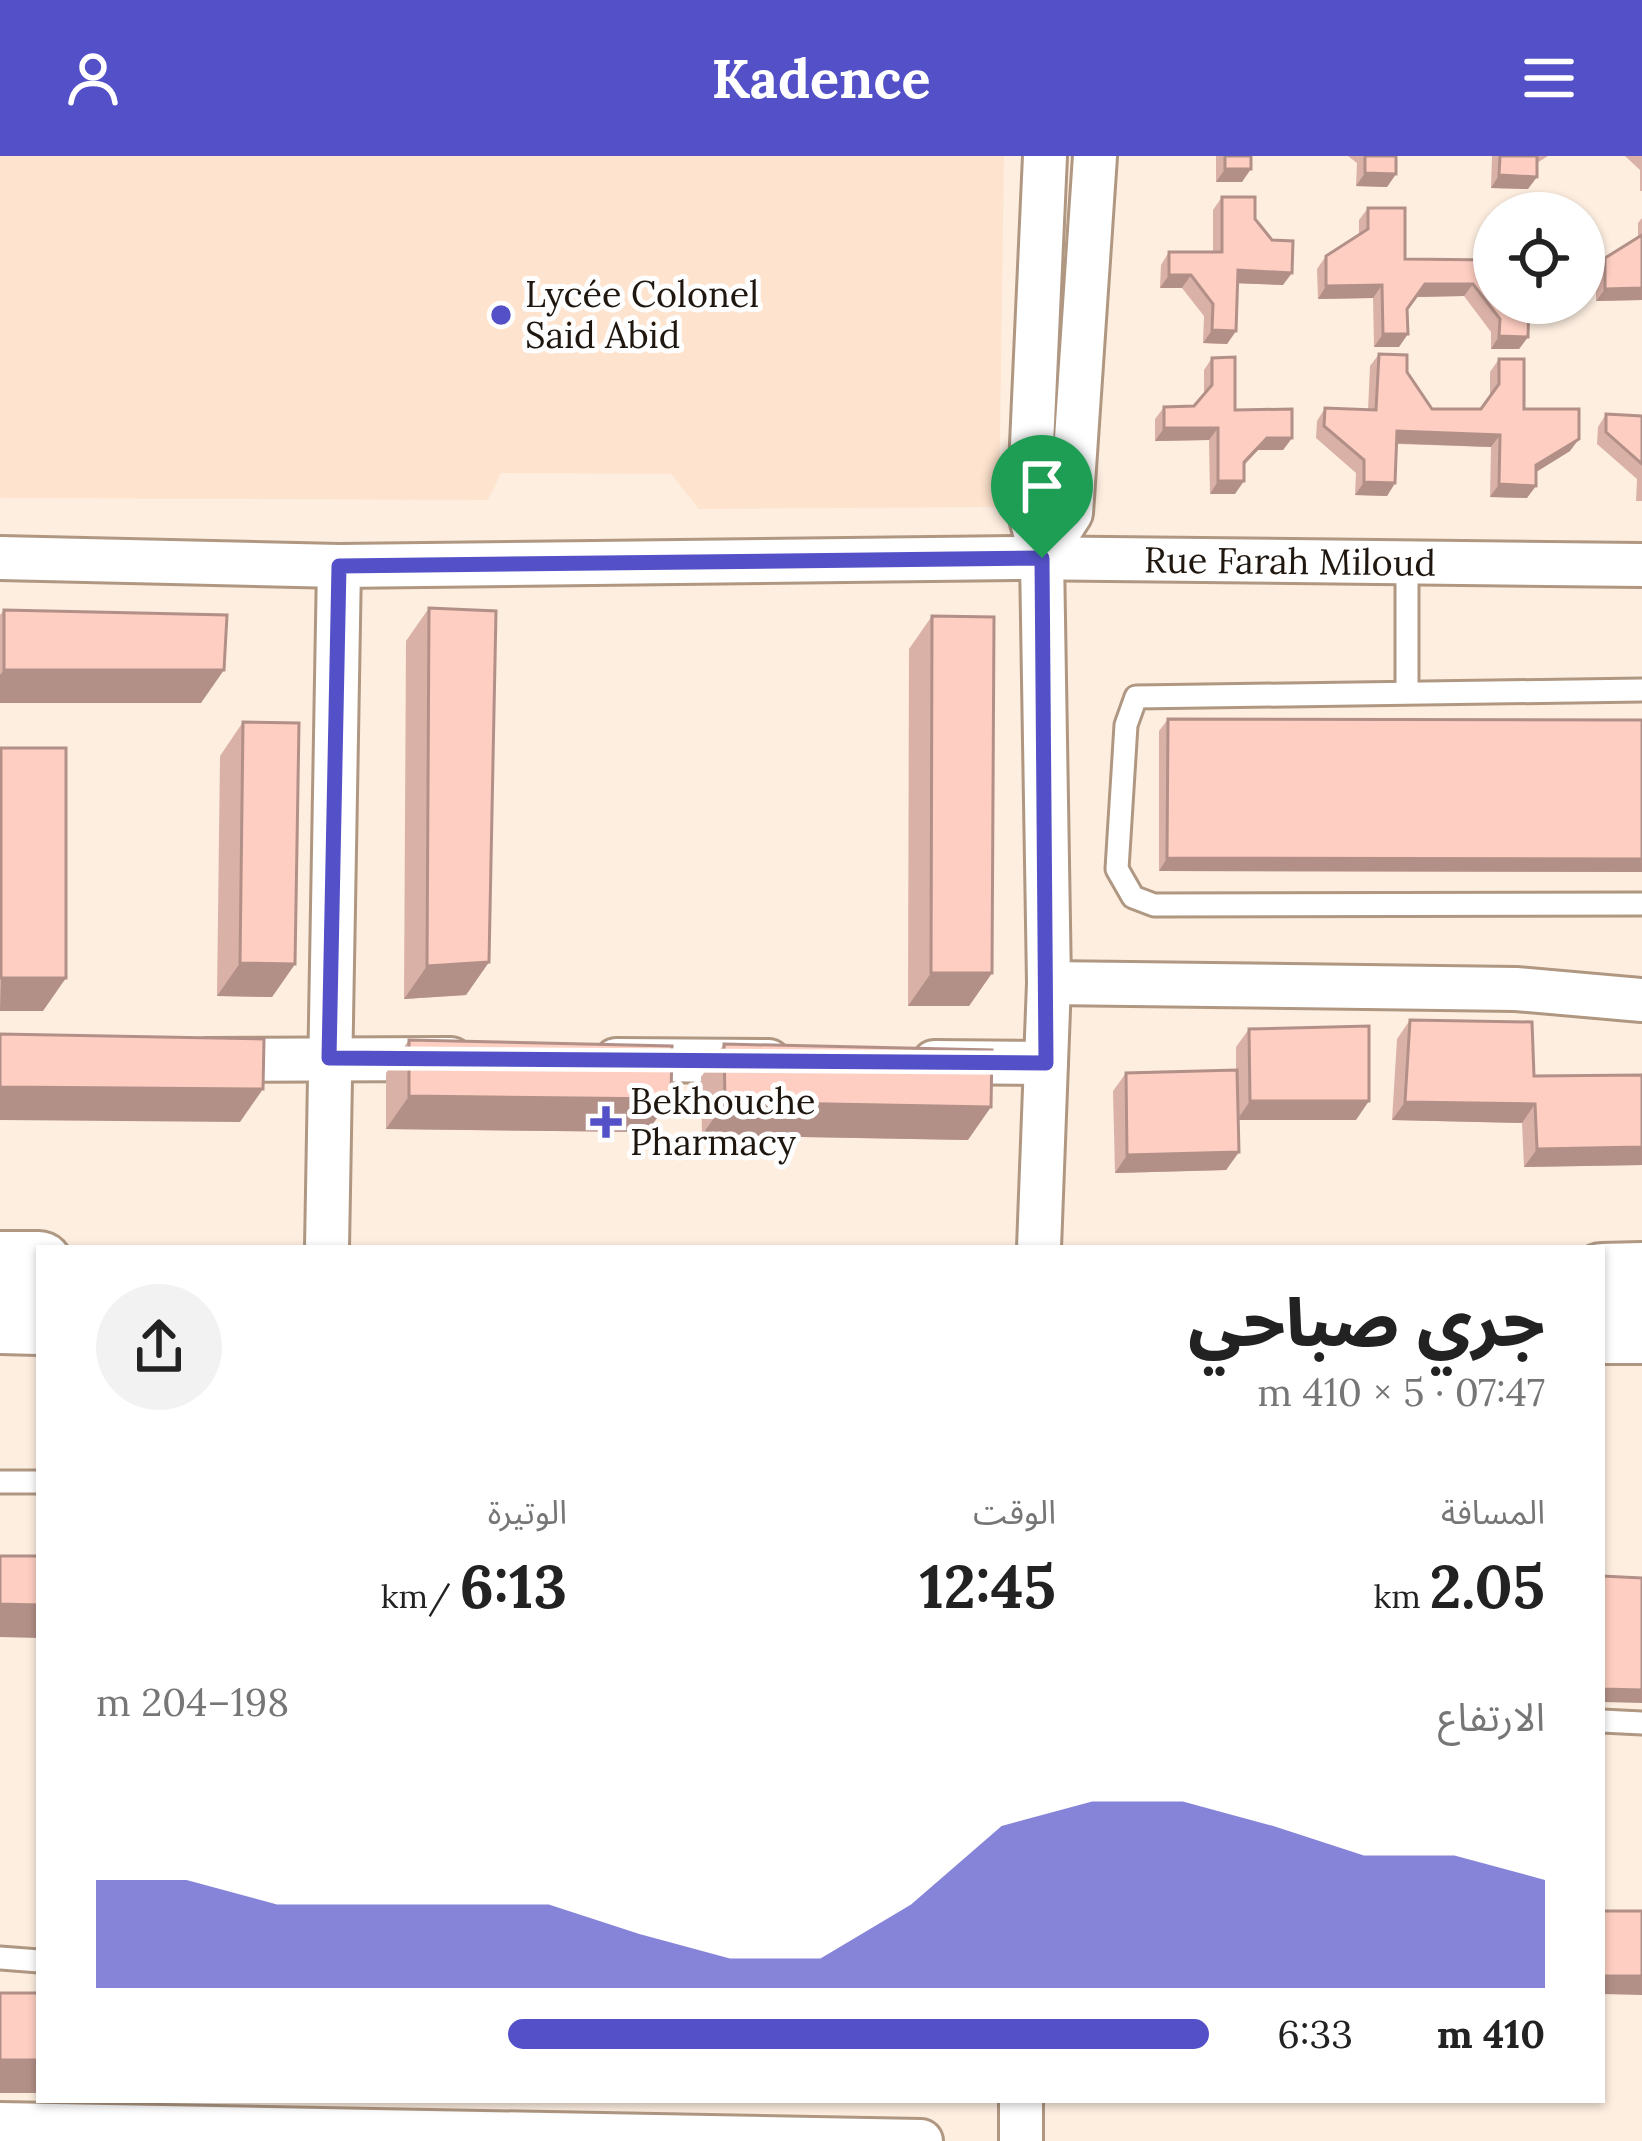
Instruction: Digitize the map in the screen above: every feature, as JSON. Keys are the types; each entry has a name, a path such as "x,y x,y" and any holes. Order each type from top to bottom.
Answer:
{"main road":[{"path":"0,1265 36,1265"},
{"path":"1605,1276 1642,1276"},
{"path":"0,1321 36,1321"},
{"path":"1605,1330 1642,1330"}],"street":[{"path":"1039,1245 1049,983 1042,558 1029,511 1045,156"},
{"path":"1042,558 1071,513 1095,156"},
{"name":"Rue Farah Miloud","path":"0,558 339,566 1042,558 1407,566 1642,565"},
{"path":"326,1245 339,566"},
{"path":"1049,983 1516,989 1642,1000"},
{"path":"176,1060 496,1060"},
{"path":"568,1060 807,1062"},
{"path":"903,1062 1046,1063"},
{"path":"1021,2103 1021,2141"},
{"path":"0,2124 335,2114 921,2141"}],"lane":[{"path":"1407,566 1407,692"},
{"path":"1642,689 1136,697 1126,725 1117,869 1133,897 1154,905 1642,904"},
{"path":"0,1482 36,1482"},
{"path":"1605,1721 1642,1723"},
{"path":"0,1958 36,1960"}],"shaded area":[{"name":"Lycée Colonel Said Abid","path":"0,156 1004,156 999,507 699,509 671,474 501,473 488,500 0,498"}],"building":[{"path":"1225,156 1251,156 1251,169 1225,169"},
{"path":"1365,156 1396,156 1396,174 1365,173"},
{"path":"1500,156 1537,156 1537,177 1499,175"},
{"path":"1222,197 1255,197 1255,219 1272,240 1293,241 1292,273 1238,270 1236,331 1212,330 1213,304 1191,275 1169,275 1169,252 1222,252"},
{"path":"1368,208 1405,208 1405,259 1473,260 1473,284 1425,284 1407,309 1408,334 1383,334 1382,285 1326,286 1326,256 1368,229"},
{"path":"1642,235 1642,288 1605,289 1605,258"},
{"path":"1500,324 1528,324 1528,337 1499,336"},
{"path":"1379,354 1407,355 1407,372 1432,409 1481,409 1499,384 1499,359 1524,359 1524,409 1579,409 1579,439 1536,465 1536,486 1499,484 1500,435 1397,431 1395,483 1364,482 1364,460 1324,426 1325,408 1376,410"},
{"path":"1235,357 1235,410 1292,409 1292,438 1267,438 1244,462 1244,481 1218,481 1218,428 1164,428 1164,407 1194,406 1212,385 1212,358"},
{"path":"1606,414 1642,416 1642,464 1606,432"},
{"path":"429,608 496,611 489,962 427,966"},
{"path":"4,610 227,615 224,670 4,670"},
{"path":"932,616 994,617 992,973 931,973"},
{"path":"1168,719 1642,720 1642,859 1167,858"},
{"path":"243,722 299,723 295,964 240,963"},
{"path":"1,748 66,748 66,978 1,978"},
{"path":"1410,1020 1532,1022 1534,1076 1642,1075 1642,1147 1537,1149 1535,1104 1405,1102"},
{"path":"1369,1026 1369,1101 1250,1101 1249,1029"},
{"path":"0,1034 264,1039 263,1089 0,1087"},
{"path":"409,1040 672,1046 671,1099 409,1096"},
{"path":"724,1044 992,1050 991,1107 725,1102"},
{"path":"1237,1070 1239,1152 1127,1155 1126,1073"},
{"path":"0,1556 36,1556 36,1605 0,1604"},
{"path":"1605,1576 1642,1578 1642,1690 1605,1689"},
{"path":"1605,1911 1642,1911 1642,1976 1605,1976"},
{"path":"0,1993 36,1993 36,2060 0,2060"}],"place":[{"name":"Lycée Colonel Said Abid","path":"501,315"},
{"name":"Bekhouche Pharmacy","path":"606,1122"}],"route":[{"path":"1042,558 1049,983 1046,1063 329,1058 339,566 1042,558"}]}
